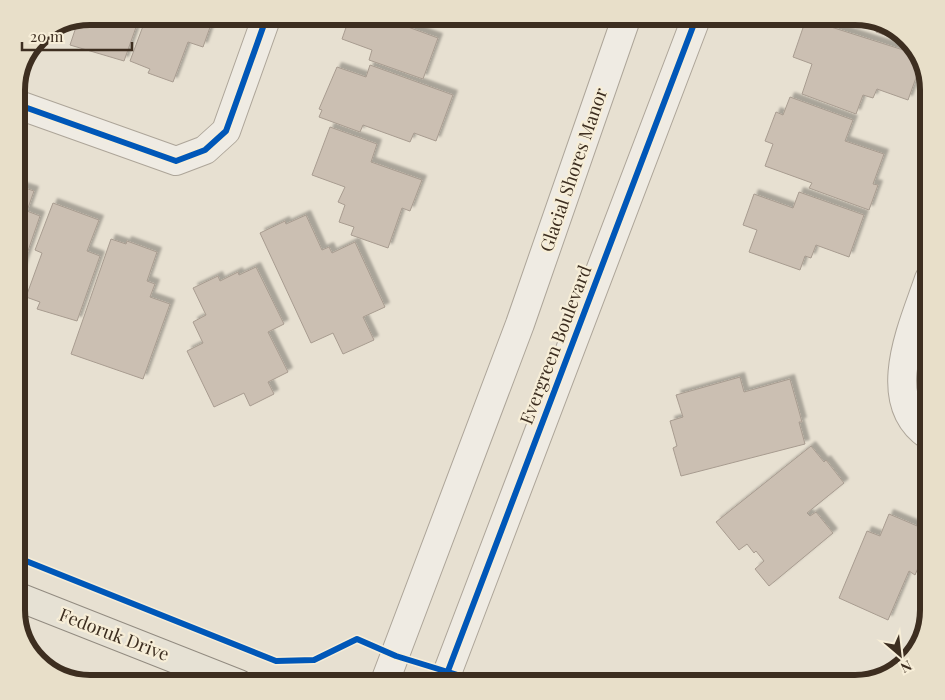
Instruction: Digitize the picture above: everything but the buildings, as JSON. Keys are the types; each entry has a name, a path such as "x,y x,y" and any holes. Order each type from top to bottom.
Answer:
{"main road":[{"name":"Fedoruk Drive","path":"25,600 216,675"}],"street":[{"path":"25,107 176,161 204,150 226,131 264,25"},
{"name":"Glacial Shores Manor","path":"387,675 520,324 625,25"},
{"name":"Evergreen Boulevard","path":"446,675 694,25"},
{"path":"920,305 904,352 902,393 912,417 920,426"}],"cycle path":[{"path":"25,107 176,161 205,150 226,131 264,25"},
{"path":"446,675 694,25"},
{"path":"25,561 276,661 314,660 357,639 396,656 458,675"}]}
